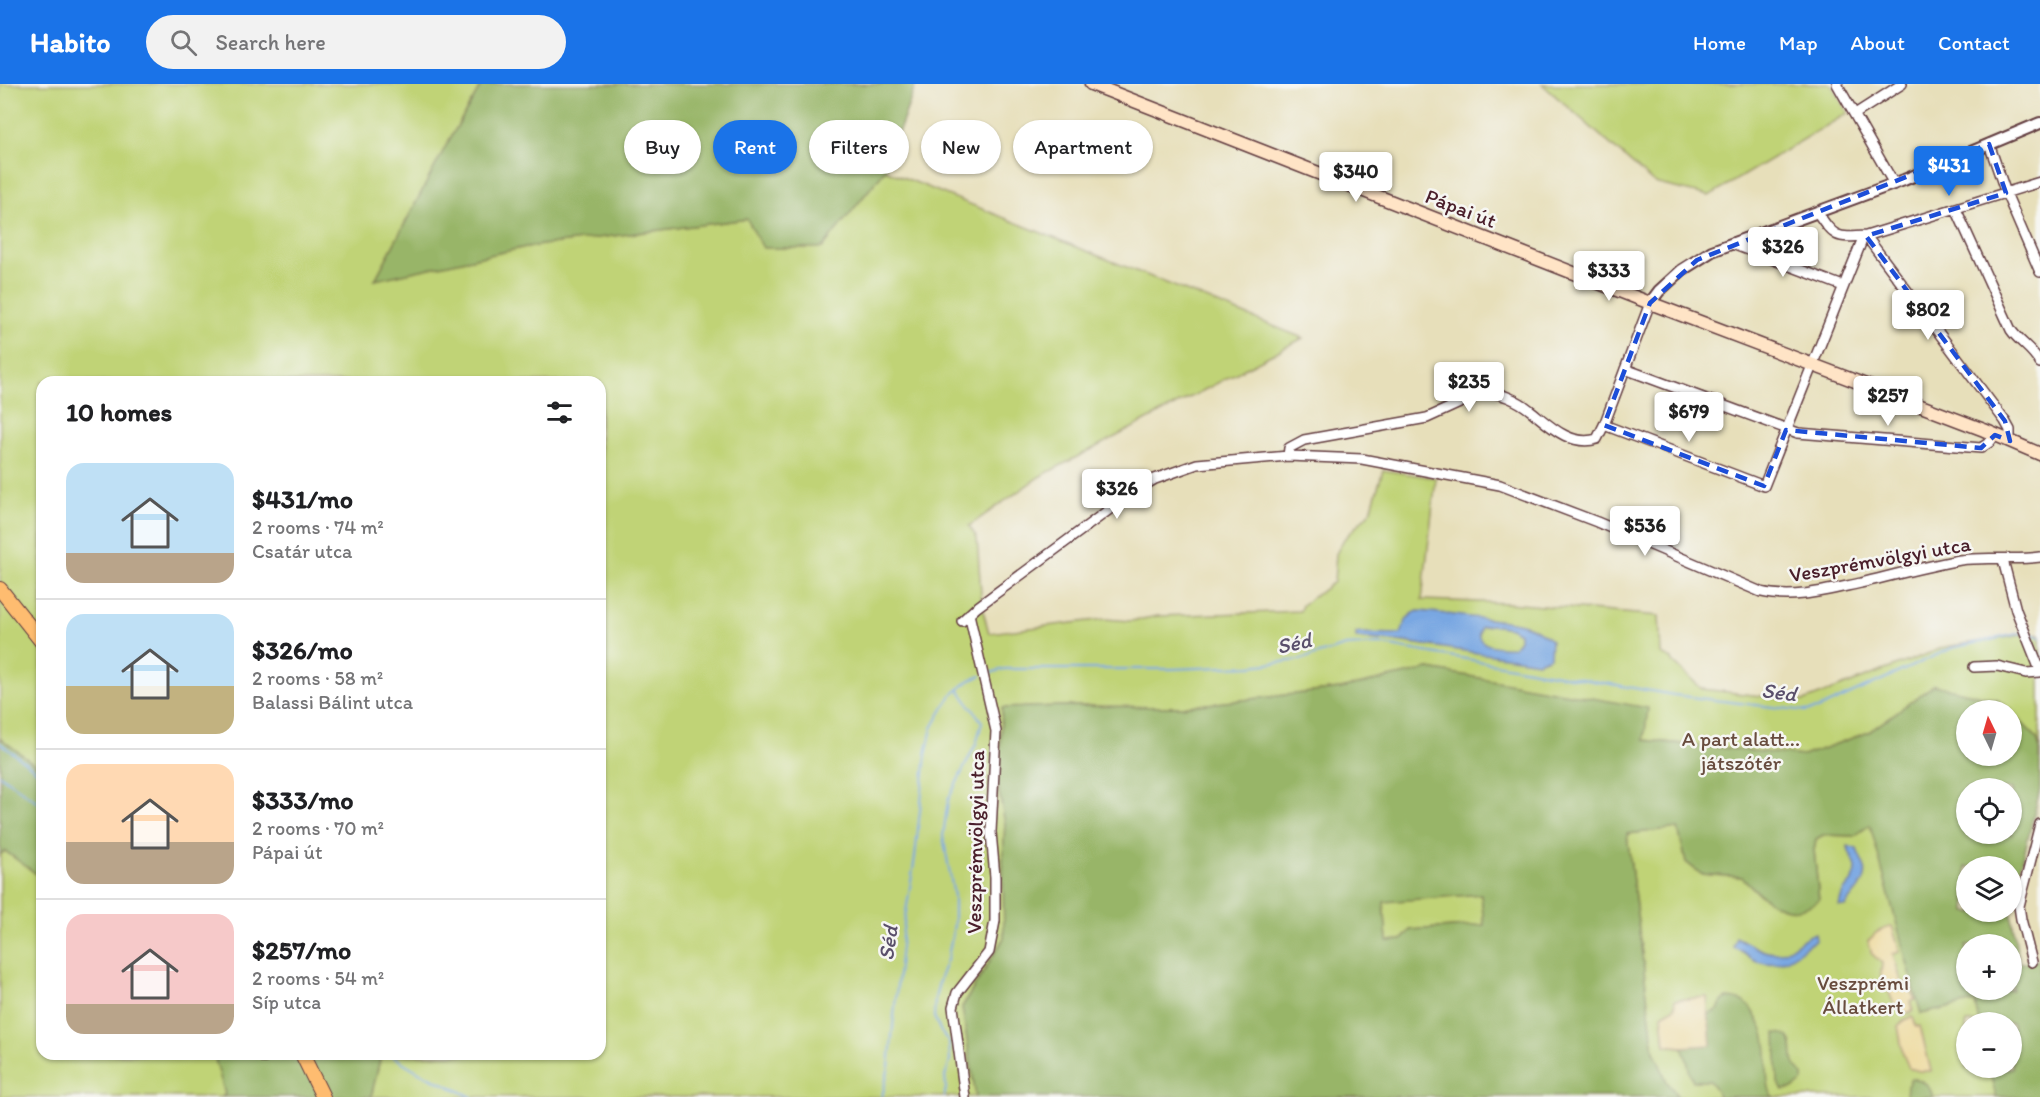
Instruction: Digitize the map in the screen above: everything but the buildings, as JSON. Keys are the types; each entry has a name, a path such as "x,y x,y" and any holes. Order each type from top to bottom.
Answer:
{"main road":[{"name":"Pápai út","path":"1091,84 2040,454"},
{"path":"0,589 36,634"},
{"path":"305,1060 323,1097"}],"street":[{"path":"1837,84 1894,184"},
{"path":"1855,114 1902,84"},
{"path":"1288,456 1288,448 1304,440 1427,418 1486,391 1500,394 1522,405 1552,429 1575,439 1589,441 1597,439 1650,303 1659,291 1682,270 1712,251 1894,184 2040,123"},
{"path":"1989,144 2006,193 2040,272"},
{"path":"1817,212 1834,234 1842,238 1863,239 2040,182"},
{"path":"1956,209 2011,330 2034,351 2040,363"},
{"path":"1604,425 1764,486 1863,239"},
{"path":"1863,239 2005,421 2010,430 2010,441"},
{"path":"1732,244 1843,286"},
{"path":"1625,369 1786,430 1807,435 1981,448 1995,435"},
{"name":"Veszprémvölgyi utca","path":"965,1097 953,1007 957,993 989,952 995,921 995,878 991,832 996,731 982,670 966,618 1123,498 1155,479 1197,464 1288,456 1362,459 1500,485 1597,522 1773,595 1798,595 1826,590 1960,560 1974,558 2003,560 2040,556"},
{"path":"1974,667 1997,666 2026,673 2040,671 2010,594 2003,560"},
{"path":"2032,962 2019,906 2040,824"}],"highlighted area":[{"path":"1989,144 2006,193 1866,236 2005,421 2010,441 1995,435 1981,448 1786,430 1764,486 1604,425 1650,303 1697,260"}],"green space":[{"path":"0,84 482,84 448,142 375,280 526,247 747,219 822,248 882,174 895,174 1303,338 1039,477 969,526 977,538 982,607 989,633 1105,619 1131,621 1158,616 1300,611 1302,605 1334,582 1336,554 1344,539 1371,511 1383,470 1436,478 1422,600 1508,603 1659,616 1661,654 1672,659 1702,689 1804,701 1945,647 2040,634 2040,750 2037,738 2022,723 2022,700 1998,700 1934,685 1869,732 1803,756 1643,740 1647,708 1429,669 1340,689 1181,707 1003,708 998,786 1005,823 1004,938 962,1007 976,1097 371,1097 380,1060 606,1060 606,376 36,376 36,765 0,738"},
{"path":"482,84 916,84 903,120 809,120 809,174 882,174 822,248 763,248 747,219 526,247 375,280 448,142"},
{"path":"1542,84 1831,84 1848,113 1709,196 1654,183"},
{"name":"A part alatt... játszótér","path":"1429,669 1648,708 1644,740 1803,756 1869,732 1934,685 1998,700 1956,700 1956,766 2022,766 2022,723 2037,738 2040,750 2040,790 2022,863 2022,856 1956,856 1956,922 2013,922 2014,934 1956,934 1956,1000 2022,1000 2022,963 2040,960 2040,1097 1996,1097 1991,1078 2022,1078 2022,1012 1977,1012 1975,1002 1921,1014 1870,825 1854,836 1823,835 1816,839 1814,850 1819,900 1808,907 1797,909 1778,906 1759,894 1742,877 1701,874 1686,862 1678,828 1627,834 1654,1051 1667,1082 1678,1097 976,1097 962,1007 1004,938 1005,823 998,786 1002,708 1181,707 1340,689","holes":["1481,894 1484,925 1410,930 1402,940 1387,941 1384,902"]},
{"path":"0,738 36,765 36,874 5,851 0,855"},
{"name":"Veszprémi Állatkert","path":"1956,793 1956,844 1966,844 1966,856 1956,856 1956,922 1966,922 1966,934 1956,934 1956,1000 2022,1000 2022,979 2040,960 2040,1097 1678,1097 1667,1082 1654,1052 1627,834 1678,828 1686,862 1701,874 1742,877 1760,895 1819,900 1814,850 1816,839 1823,835 1854,836 1870,825"},
{"path":"5,851 36,874 36,1060 215,1060 225,1094 222,1097 0,1097 0,855"},
{"path":"1481,894 1484,925 1410,930 1402,940 1387,941 1384,901"},
{"path":"1726,998 1741,1000 1747,1004 1761,1027 1766,1043 1768,1083 1772,1096 1775,1097 1720,1097 1710,1081 1693,1081 1682,1047 1665,1045 1664,1034 1718,1010"},
{"path":"1776,1033 1788,1036 1790,1039 1794,1063 1803,1075 1803,1081 1794,1088 1783,1090 1778,1083"},
{"path":"215,1060 380,1060 371,1097 222,1097 225,1094"},
{"path":"1911,1079 1925,1084 1933,1097 1906,1097 1907,1086"}],"sand":[{"path":"1892,926 1900,952 1893,954 1902,984 1909,982 1915,1000 1910,1001 1913,1012 1902,1012 1895,1006 1881,979 1882,963 1872,954 1868,941 1877,932"},
{"path":"1707,997 1711,1045 1682,1047 1665,1045 1662,1015 1674,1008 1675,1000"},
{"path":"1913,1017 1916,1027 1920,1026 1931,1071 1909,1068 1903,1054 1898,1026 1904,1020"}],"water":[{"path":"1418,611 1526,625 1551,640 1550,657 1538,662 1404,642 1356,638 1356,633 1401,634 1406,620","holes":["1491,625 1511,628 1519,633 1519,639 1514,647 1489,645 1480,639 1481,627"]},
{"path":"1848,846 1857,849 1866,874 1862,884 1845,907 1839,906 1841,898 1856,873 1855,863"},
{"path":"1815,933 1816,940 1789,958 1775,963 1757,961 1733,947 1736,937 1762,950 1783,952"}],"waterway":[{"name":"Séd","path":"987,674 1004,669 1171,669 1251,666 1298,660 1346,646 1379,644 1674,695 1806,711 1818,709 1952,648 2022,633"},
{"name":"Séd","path":"2028,633 2040,637"},
{"name":"Séd","path":"882,1097 889,1066 902,936 915,857 926,754 932,728 951,695 970,680 981,676"},
{"path":"944,1097 945,1076 950,1061 949,1042 934,1017 935,999 948,957 954,925 954,896 943,836 948,800 976,744 982,722 959,690"},
{"name":"Séd","path":"0,743 36,770"},
{"path":"0,775 36,801"},
{"name":"Séd","path":"399,1060 472,1097"}]}
